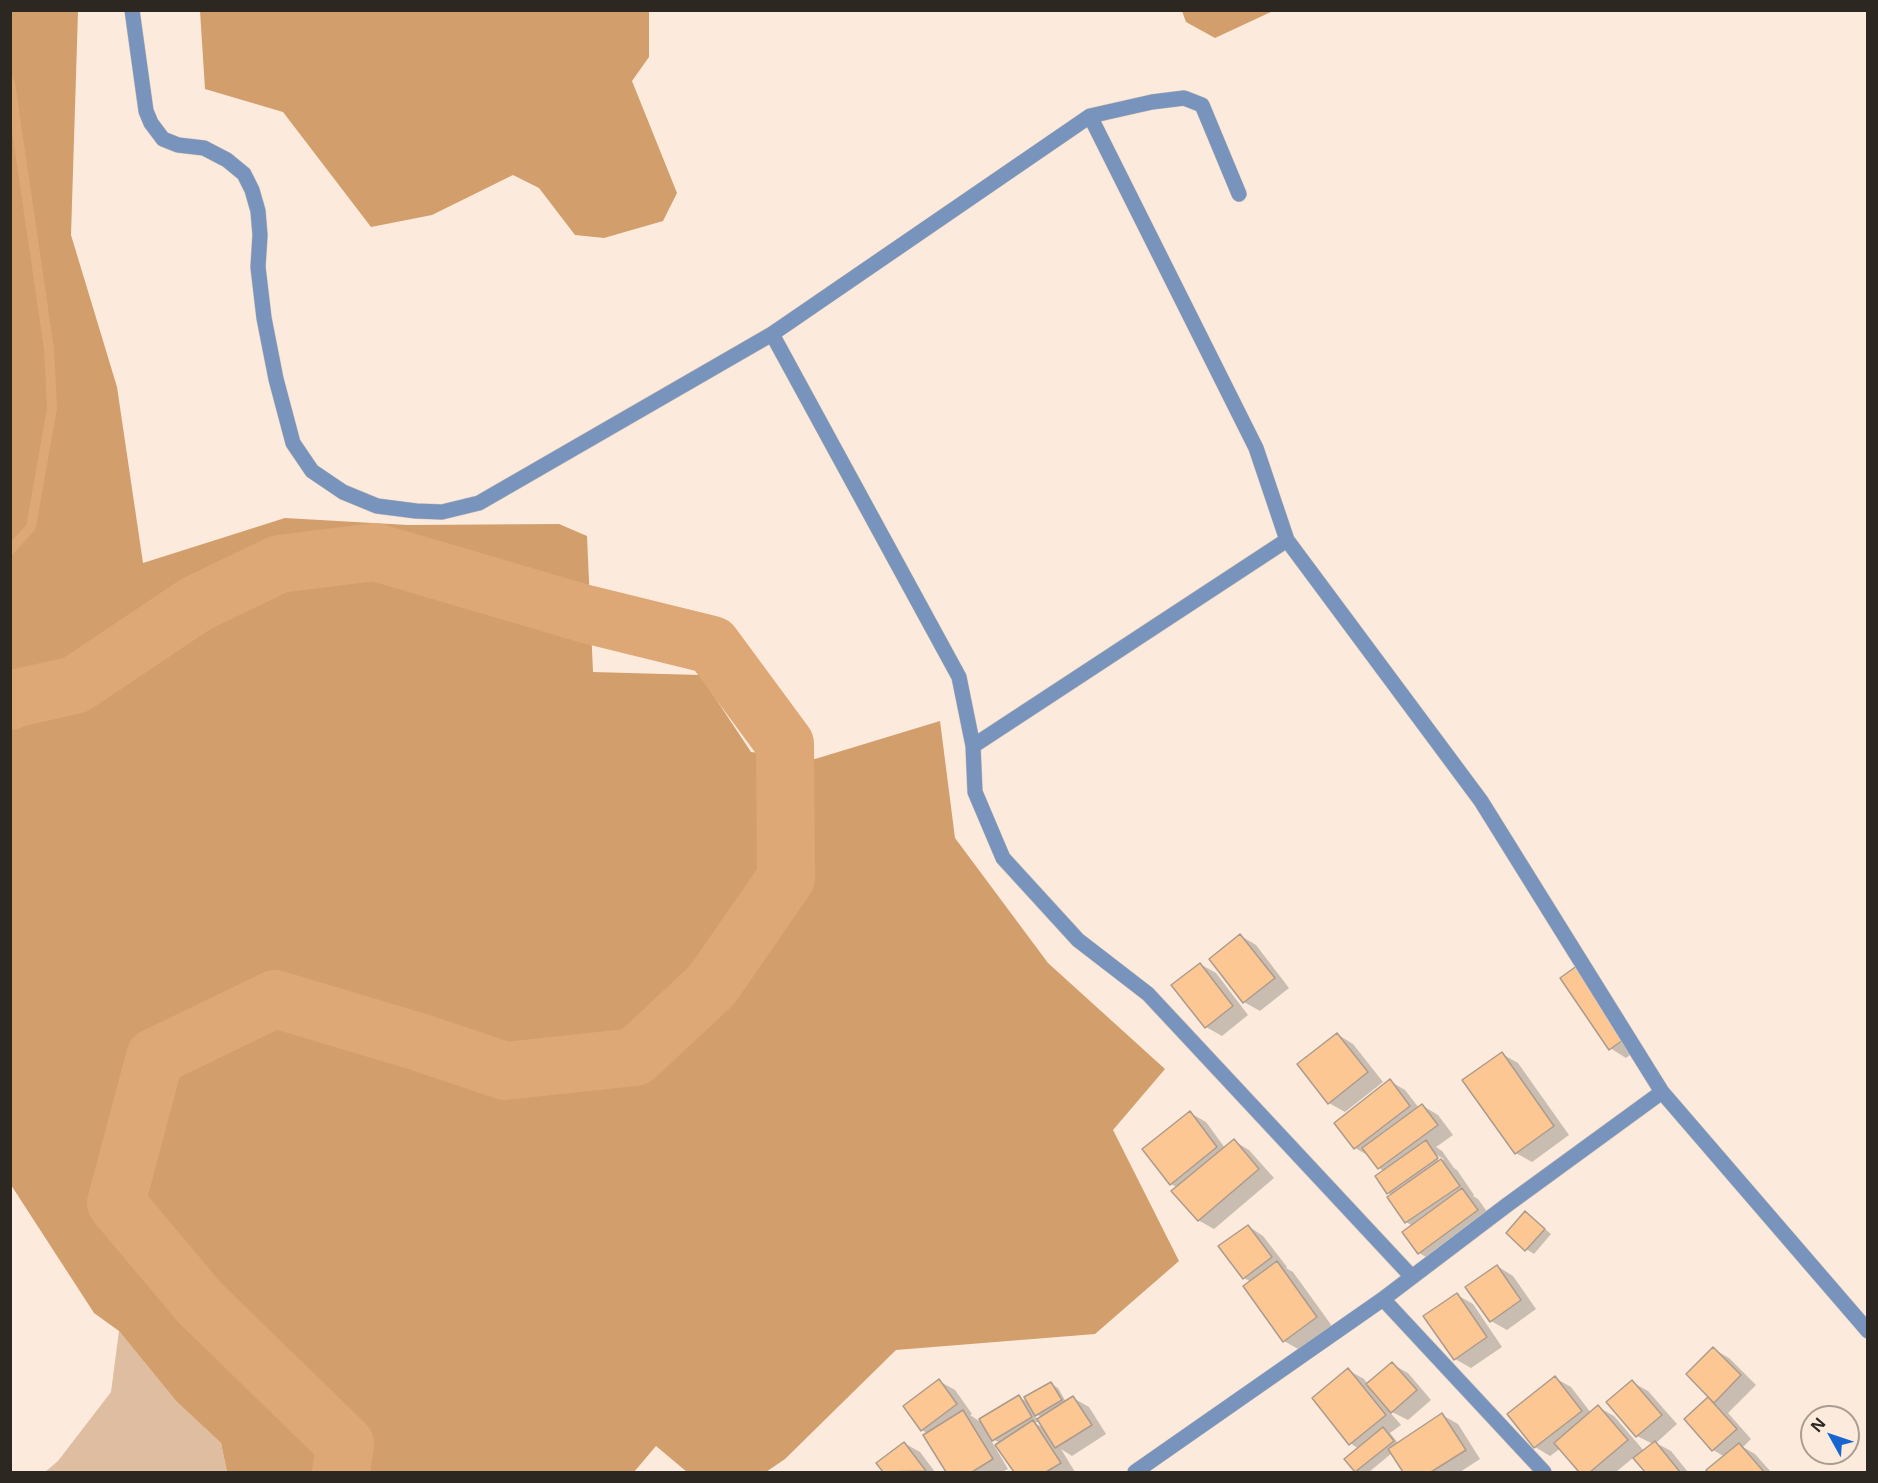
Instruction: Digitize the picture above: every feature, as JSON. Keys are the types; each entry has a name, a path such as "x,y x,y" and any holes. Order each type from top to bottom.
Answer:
{"street":[{"path":"132,10 146,111 151,123 164,139 178,145 204,148 227,160 244,174 252,190 258,212 260,235 258,267 264,318 276,379 293,443 312,471 343,492 377,506 442,512 479,503 772,334 1089,116 1152,102 1184,98 1202,105 1239,194"},
{"path":"1089,116 1256,448 1287,540 1481,801 1662,1092 1868,1331"},
{"path":"772,334 959,677 973,746 975,792 1003,858 1078,940 1148,994 1412,1277"},
{"path":"973,746 1287,540"},
{"path":"1135,1473 1383,1299 1662,1092"},
{"path":"1383,1299 1544,1473"}],"shaded area":[{"path":"1182,10 1273,11 1215,38 1186,22"},
{"path":"10,11 78,11 71,235 117,387 143,563 285,518 408,525 559,524 587,536 593,672 700,675 751,752 815,759 940,721 955,838 1048,963 1165,1069 1113,1130 1179,1261 1095,1334 896,1350 785,1459 766,1472 687,1472 656,1446 634,1472 227,1472 221,1443 176,1401 119,1331 94,1313 11,1185"},
{"path":"200,11 649,11 649,57 632,81 677,193 663,221 604,238 575,235 539,188 513,175 432,215 371,227 283,112 205,89"},
{"path":"119,1331 176,1401 221,1443 227,1472 45,1472 58,1461 111,1392"}],"building":[{"path":"1240,934 1275,978 1243,1003 1209,959"},
{"path":"1200,963 1233,1006 1205,1028 1171,985"},
{"path":"1578,965 1627,1037 1609,1050 1560,978"},
{"path":"1337,1033 1368,1072 1328,1104 1297,1064"},
{"path":"1502,1052 1554,1126 1515,1154 1462,1080"},
{"path":"1390,1079 1410,1106 1354,1149 1334,1123"},
{"path":"1422,1104 1438,1125 1378,1169 1362,1148"},
{"path":"1190,1111 1217,1147 1170,1185 1142,1149"},
{"path":"1234,1139 1259,1169 1198,1221 1171,1191"},
{"path":"1426,1140 1438,1158 1387,1194 1375,1176"},
{"path":"1441,1159 1460,1186 1405,1223 1387,1197"},
{"path":"1462,1188 1478,1210 1418,1254 1402,1232"},
{"path":"1525,1211 1545,1229 1525,1251 1506,1233"},
{"path":"1248,1225 1272,1257 1243,1279 1218,1246"},
{"path":"1277,1261 1317,1317 1283,1342 1243,1286"},
{"path":"1497,1265 1521,1300 1490,1322 1465,1287"},
{"path":"1457,1293 1487,1337 1454,1360 1423,1316"},
{"path":"1713,1347 1741,1375 1714,1403 1686,1374"},
{"path":"1392,1362 1417,1390 1391,1413 1366,1384"},
{"path":"1348,1368 1386,1415 1349,1445 1312,1398"},
{"path":"1555,1376 1582,1411 1534,1448 1507,1414"},
{"path":"939,1379 957,1404 921,1431 903,1406"},
{"path":"1632,1380 1662,1415 1636,1437 1606,1402"},
{"path":"1051,1382 1062,1400 1035,1416 1024,1397"},
{"path":"1019,1395 1032,1417 992,1441 979,1419"},
{"path":"1073,1396 1092,1425 1055,1448 1037,1419"},
{"path":"1708,1397 1737,1429 1712,1451 1684,1419"},
{"path":"1598,1405 1628,1440 1590,1472 1579,1472 1554,1443"},
{"path":"963,1410 993,1459 972,1472 946,1472 923,1435"},
{"path":"1442,1413 1466,1450 1431,1472 1403,1472 1388,1449"},
{"path":"1033,1420 1061,1463 1046,1472 1014,1472 995,1445"},
{"path":"1383,1427 1394,1441 1355,1472 1344,1459"},
{"path":"1655,1441 1680,1472 1645,1472 1633,1458"},
{"path":"904,1442 926,1471 883,1472 876,1463"},
{"path":"1739,1443 1764,1472 1708,1472 1706,1470"}],"waterway":[{"path":"10,83 49,349 52,408 31,527 10,550"},
{"path":"10,701 75,685 196,604 279,564 375,552 586,614 712,645 785,744 786,878 712,985 635,1057 505,1071 419,1042 275,999 155,1057 116,1203 200,1303 345,1444 341,1472"}]}
